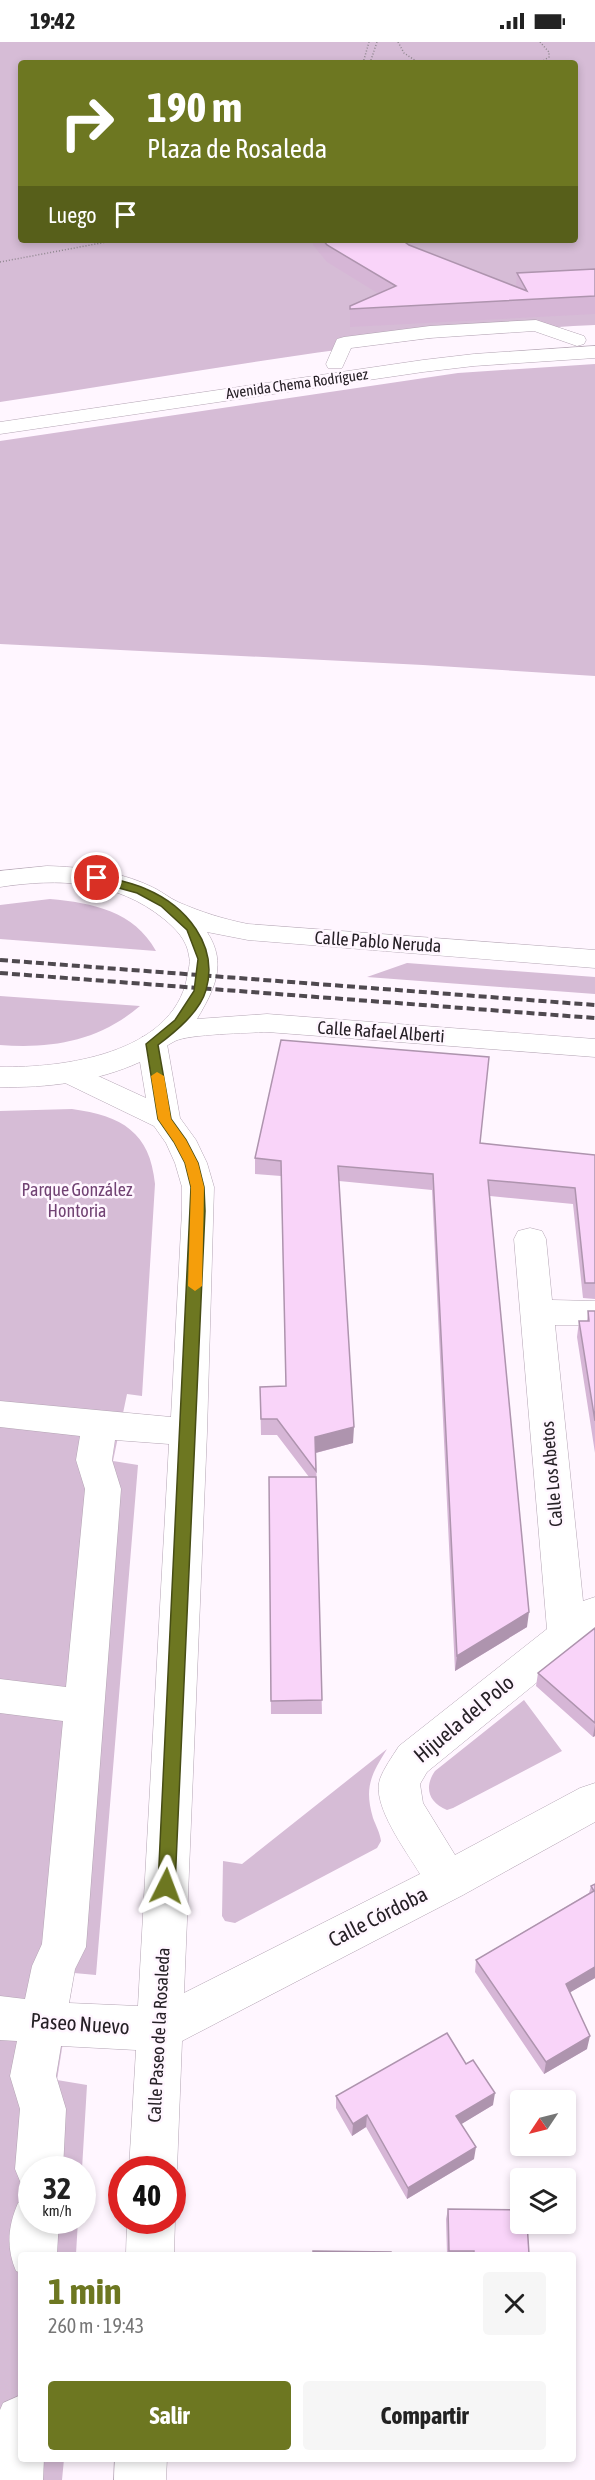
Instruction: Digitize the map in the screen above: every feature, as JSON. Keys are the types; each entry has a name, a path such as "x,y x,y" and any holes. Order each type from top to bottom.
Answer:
{"main road":[{"name":"Avenida Chema Rodríguez","path":"0,412 447,348 586,339"},
{"name":"Avenida Chema Rodríguez","path":"0,428 423,366 474,360 595,352"},
{"path":"0,879 49,874 81,875 113,881 141,891 165,904 192,929 204,959 200,992 179,1023 159,1038 117,1062 72,1074 23,1079 0,1077"},
{"name":"Calle Pablo Neruda","path":"165,904 210,926 248,932 595,959"},
{"name":"Calle Rafael Alberti","path":"159,1038 230,1024 267,1023 595,1048"},
{"name":"Calle Paseo de la Rosaleda","path":"154,2156 189,1432 198,1187 191,1163 180,1140 165,1119 159,1038"},
{"path":"72,1074 165,1119"},
{"name":"Calle Los Abetos","path":"530,1239 537,1312 581,1625"},
{"path":"537,1312 595,1313"},
{"path":"0,1414 189,1432"},
{"path":"40,2156 44,2109 33,2076 54,1966 64,1947 103,1489 93,1460 100,1424"},
{"name":"Hijuela del Polo","path":"448,1881 403,1808 399,1782 413,1759 581,1625"},
{"path":"0,1696 84,1706"},
{"name":"Calle Córdoba","path":"159,2029 448,1881 595,1801"},
{"name":"Paseo Nuevo","path":"0,2018 43,2023 159,2029"},
{"path":"33,2252 35,2234"},
{"path":"150,2252 151,2234"},
{"path":"141,2462 141,2480"}],"path":[{"path":"364,60 369,42"},
{"path":"372,60 377,42"},
{"path":"398,42 404,52 415,60"},
{"path":"540,42 549,52 549,57 544,60"},
{"path":"0,262 51,255 104,243"}],"green space":[{"path":"0,42 595,42 595,325 371,345 0,402"},
{"path":"595,364 595,676 0,644 0,441 458,373"},
{"path":"50,899 82,903 124,918 147,937 156,951 0,939 0,905"},
{"path":"407,963 595,977 595,994 367,977"},
{"path":"0,996 140,1006 108,1027 74,1040 38,1046 0,1045"},
{"name":"Parque González Hontoria","path":"72,1109 105,1116 119,1122 140,1139 152,1166 155,1184 142,1396 127,1394 113,1461 138,1465 96,1975 74,1973 57,2080 87,2085 83,2156 18,2156 18,2234 77,2234 76,2252 18,2252 18,2462 64,2462 62,2480 0,2480 0,1111"},
{"path":"524,1700 562,1751 453,1808 447,1810 436,1803 429,1788 435,1771"},
{"path":"387,1749 373,1774 369,1789 370,1807 381,1841 377,1848 235,1923 225,1921 222,1916 223,1861 242,1864"}],"building":[{"path":"325,243 406,243 527,291 517,273 595,269 595,296 350,309 350,306 396,286"},
{"path":"281,1040 489,1057 480,1143 595,1155 595,1283 585,1283 575,1188 488,1180 529,1612 457,1656 433,1174 338,1166 354,1427 315,1437 316,1471 277,1419 261,1419 260,1387 286,1386 281,1161 255,1158"},
{"path":"588,1311 595,1311 595,1421 579,1321 589,1321"},
{"path":"269,1477 316,1477 322,1700 271,1701"},
{"path":"595,1628 595,1723 538,1673"},
{"path":"595,1884 595,1967 566,1984 590,2036 546,2062 476,1960 594,1891 591,1886"},
{"path":"447,2033 466,2064 473,2060 495,2093 456,2116 476,2147 408,2188 367,2115 353,2124 336,2096"},
{"path":"448,2209 510,2210 510,2234 528,2234 529,2252 449,2251"},
{"path":"313,2251 391,2252 313,2252"}],"railway":[{"path":"0,960 595,1005"},
{"path":"0,973 595,1018"}],"slow traffic":[{"path":"157,1076 165,1119 180,1140 191,1163 198,1187 195,1286"}],"route":[{"path":"97,878 141,891 165,904 192,929 204,959 200,992 179,1023 152,1044 165,1119 180,1140 191,1163 198,1187 189,1432 166,1886"}]}
